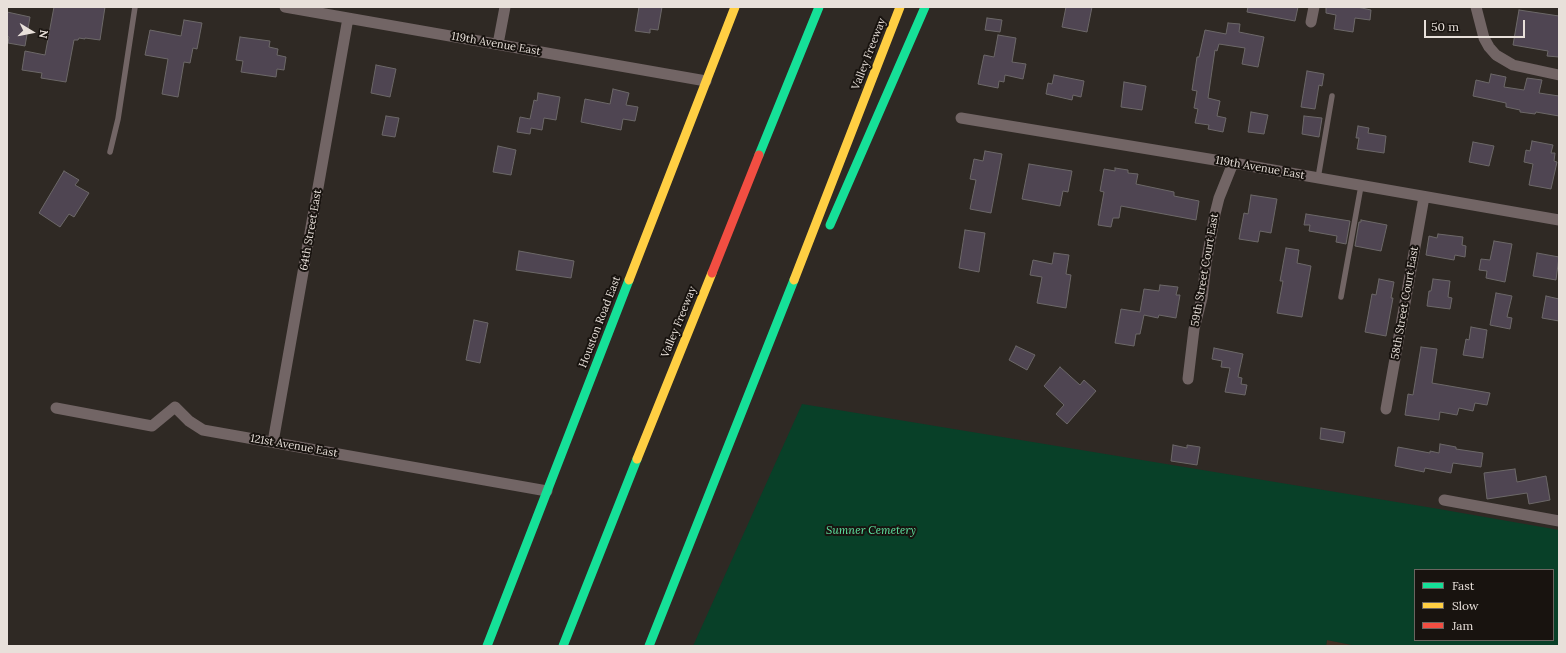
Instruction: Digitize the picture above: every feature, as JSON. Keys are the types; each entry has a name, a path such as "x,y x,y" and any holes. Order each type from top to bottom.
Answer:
{"main road":[{"name":"Houston Road East","path":"487,646 735,7"},
{"name":"Valley Freeway","path":"563,646 819,7"},
{"name":"Valley Freeway","path":"649,646 755,380 900,7"},
{"path":"825,236 884,98 926,7"},
{"path":"746,190 794,44"},
{"path":"755,380 794,304"}],"street":[{"name":"119th Avenue East","path":"285,7 706,81"},
{"path":"498,44 505,7"},
{"path":"1311,22 1314,7"},
{"path":"1476,7 1484,38 1489,48 1496,55 1512,65 1559,75"},
{"name":"64th Street East","path":"274,442 348,18"},
{"name":"119th Avenue East","path":"960,118 1233,163 1559,220"},
{"name":"59th Street Court East","path":"1188,379 1194,329 1202,298 1206,264 1215,214 1219,198 1233,163"},
{"name":"58th Street Court East","path":"1386,409 1424,197"},
{"name":"121st Avenue East","path":"56,408 152,426 175,407 189,421 203,430 547,491"},
{"path":"1444,500 1559,521"}],"lane":[{"path":"110,152 118,119 135,7"},
{"path":"1318,178 1332,96"},
{"path":"1341,297 1361,186"}],"shaded area":[{"path":"1327,640 1357,646 1326,646"}],"green space":[{"name":"Sumner Cemetery","path":"802,404 1559,530 1559,646 1357,646 1327,640 1326,646 693,646"}],"building":[{"path":"54,7 105,7 100,40 79,38 78,40 74,40 66,82 41,78 42,73 22,70 25,51 45,55"},
{"path":"639,7 662,7 658,30 650,29 650,33 635,31"},
{"path":"1066,7 1092,7 1087,32 1062,27"},
{"path":"1248,7 1298,7 1295,21 1247,12"},
{"path":"1326,7 1357,7 1371,10 1370,20 1355,18 1353,32 1334,29 1336,15 1326,13"},
{"path":"1519,10 1559,16 1559,57 1547,56 1548,51 1513,45"},
{"path":"7,12 30,17 25,46 8,43"},
{"path":"987,18 1002,20 1000,32 985,30"},
{"path":"184,20 202,23 197,49 193,48 190,63 184,62 178,97 162,94 168,59 145,55 150,30 181,36"},
{"path":"1228,23 1240,24 1239,32 1264,37 1258,67 1242,64 1245,48 1219,44 1217,51 1215,50 1208,98 1220,101 1217,116 1226,118 1223,132 1208,129 1209,125 1195,123 1198,109 1194,108 1197,91 1192,90 1197,57 1199,57 1205,30 1226,34"},
{"path":"998,35 1016,38 1012,62 1026,64 1023,79 1005,75 1004,82 999,81 998,88 978,84 984,55 994,57"},
{"path":"240,37 270,41 269,47 278,49 277,55 286,57 284,70 277,69 276,77 241,72 243,61 236,60"},
{"path":"376,65 396,69 390,97 371,93"},
{"path":"1307,71 1324,74 1322,86 1319,85 1315,109 1301,107"},
{"path":"1491,74 1506,77 1504,87 1524,90 1527,78 1542,80 1539,93 1559,96 1559,116 1536,112 1535,114 1520,112 1520,110 1506,107 1506,103 1473,96 1476,80 1489,83"},
{"path":"1054,75 1084,81 1081,97 1073,95 1072,100 1046,94 1048,83 1052,84"},
{"path":"1124,82 1146,86 1142,110 1121,107"},
{"path":"613,89 629,93 626,105 638,107 635,121 623,119 621,130 581,122 585,99 610,104"},
{"path":"538,93 560,97 556,120 544,118 542,130 531,128 530,134 517,132 520,117 530,119 534,100 537,101"},
{"path":"1251,112 1268,115 1264,134 1248,132"},
{"path":"386,116 399,118 395,137 382,135"},
{"path":"1304,116 1322,118 1319,137 1302,134"},
{"path":"1358,126 1369,128 1368,133 1386,136 1384,153 1357,149 1359,138 1356,138"},
{"path":"1532,141 1553,145 1551,153 1555,153 1554,161 1557,162 1551,189 1529,185 1533,164 1524,162 1526,150 1530,151"},
{"path":"1473,142 1494,146 1489,166 1469,162"},
{"path":"498,146 516,150 511,175 493,172"},
{"path":"985,151 1002,154 991,213 970,209 976,180 970,179 974,159 983,161"},
{"path":"1029,164 1072,171 1068,192 1063,191 1060,206 1022,199"},
{"path":"1115,168 1128,170 1128,173 1138,174 1136,184 1174,192 1174,196 1199,201 1196,220 1121,206 1119,218 1113,218 1111,227 1098,225 1104,192 1100,191 1104,169 1115,171"},
{"path":"64,171 79,180 75,185 89,193 74,217 69,214 60,227 39,213"},
{"path":"1251,195 1277,199 1271,233 1260,231 1258,242 1239,239 1244,213 1248,214"},
{"path":"1306,214 1350,221 1346,244 1336,242 1337,236 1309,231 1310,225 1304,225"},
{"path":"1361,220 1387,225 1381,251 1355,246 1359,222 1361,222"},
{"path":"965,230 985,233 979,272 959,268"},
{"path":"1438,234 1463,237 1462,245 1466,246 1465,257 1455,255 1454,260 1426,255 1429,236 1437,238"},
{"path":"1494,241 1512,244 1505,282 1486,278 1487,271 1479,270 1481,259 1490,260"},
{"path":"1286,248 1299,250 1297,263 1311,266 1302,317 1277,313 1283,281 1280,281"},
{"path":"519,251 574,261 571,278 516,270"},
{"path":"1054,253 1069,255 1066,274 1071,275 1066,308 1037,303 1042,277 1030,275 1033,260 1052,264"},
{"path":"1537,253 1559,257 1556,280 1533,276"},
{"path":"1379,279 1394,282 1391,298 1393,298 1386,336 1365,332 1372,294 1376,295"},
{"path":"1433,279 1450,281 1448,297 1452,298 1450,309 1427,306 1429,291 1431,291"},
{"path":"1160,285 1178,287 1176,295 1180,295 1176,318 1159,315 1158,318 1144,315 1140,334 1136,334 1134,346 1115,343 1121,309 1140,312 1144,289 1159,291"},
{"path":"1496,293 1512,296 1507,317 1512,318 1510,329 1490,325"},
{"path":"1546,296 1559,299 1559,321 1542,318"},
{"path":"474,320 488,323 480,363 466,360"},
{"path":"1471,327 1487,330 1483,358 1463,355 1466,339 1469,340"},
{"path":"1016,346 1035,355 1027,370 1009,360"},
{"path":"1421,347 1437,349 1432,383 1490,393 1487,405 1475,403 1473,411 1459,408 1457,415 1440,412 1439,420 1405,415 1408,394 1413,395"},
{"path":"1214,348 1243,354 1238,377 1242,378 1241,384 1247,385 1245,395 1225,392 1230,368 1221,367 1222,361 1212,359"},
{"path":"1060,367 1080,385 1084,380 1096,391 1067,424 1056,414 1064,405 1044,386"},
{"path":"1321,428 1345,432 1343,443 1320,439"},
{"path":"1440,444 1456,447 1456,449 1483,453 1481,467 1453,463 1451,473 1425,468 1424,472 1395,466 1398,447 1430,453 1430,451 1439,453"},
{"path":"1173,445 1187,448 1187,445 1200,447 1197,465 1171,461"},
{"path":"1515,469 1517,482 1546,476 1550,500 1529,504 1527,493 1487,499 1484,473"}],"traffic: fast":[{"path":"759,155 819,7"},
{"path":"830,225 925,7"},
{"path":"487,646 629,280"},
{"path":"649,646 794,280"},
{"path":"563,646 637,459"}],"traffic: slow":[{"path":"629,280 735,7"},
{"path":"794,280 900,7"},
{"path":"637,459 712,273"}],"traffic: jam":[{"path":"712,273 759,155"}]}
